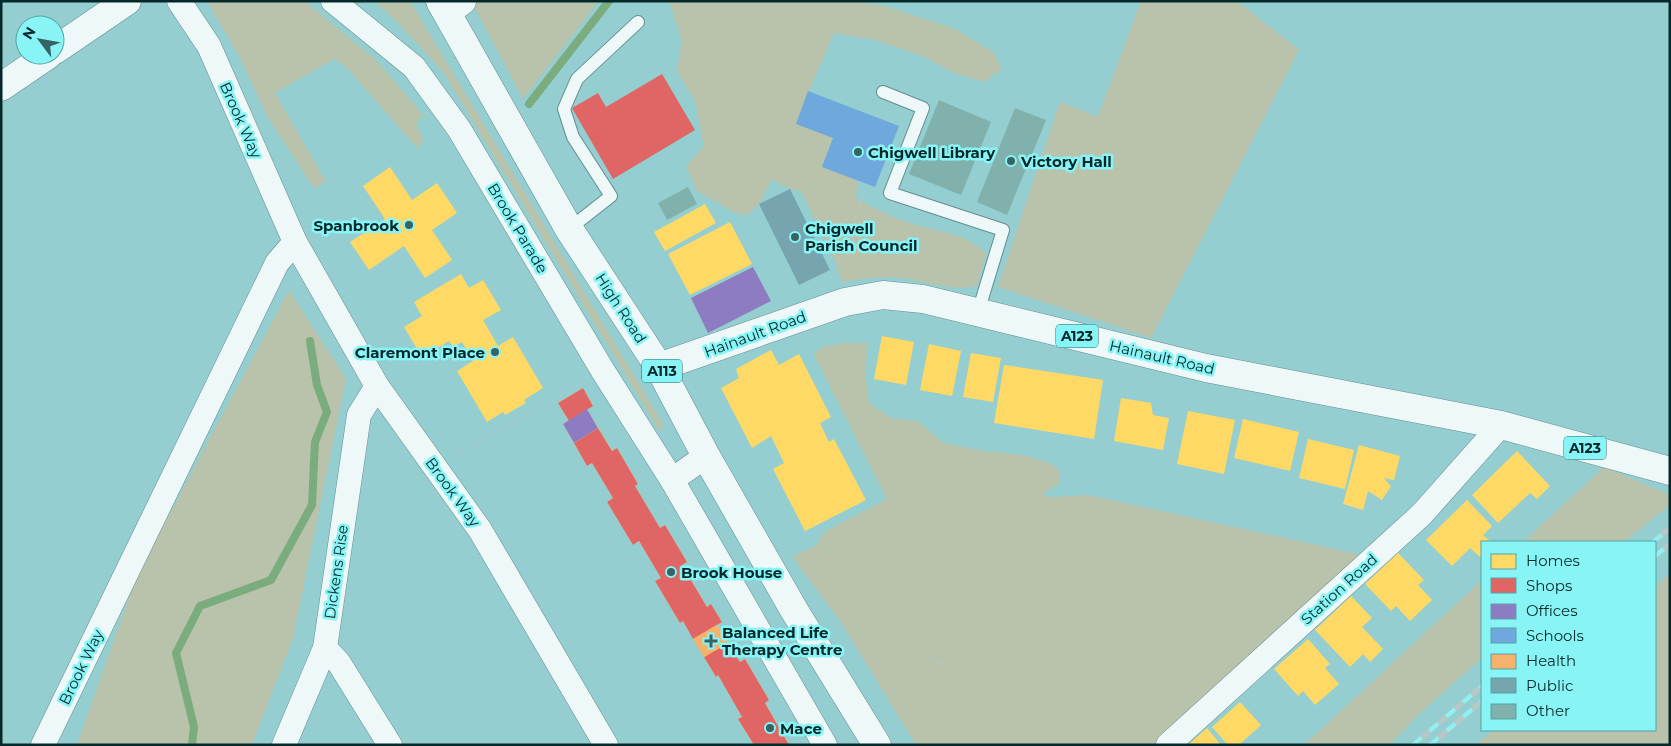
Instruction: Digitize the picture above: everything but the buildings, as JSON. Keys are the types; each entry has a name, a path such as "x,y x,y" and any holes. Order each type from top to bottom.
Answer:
{"main road":[{"path":"65,43 127,1"},
{"name":"High Road","path":"449,5 569,229 659,366 706,456 794,610 877,745"},
{"path":"1,87 33,65"},
{"name":"Hainault Road","path":"659,366 845,302 883,296 924,299 1206,368 1501,425 1670,471"}],"street":[{"name":"Brook Way","path":"179,1 209,46 295,242 377,386 480,530 606,745"},
{"name":"Brook Parade","path":"333,1 414,67 459,129 603,371 672,480 825,745"},
{"name":"Brook Way","path":"43,745 277,263 295,242"},
{"name":"Dickens Rise","path":"284,745 325,648 358,415 377,386"},
{"name":"Station Road","path":"1168,745 1422,514 1501,425"},
{"path":"672,480 706,456"},
{"path":"325,648 339,663 390,745"}],"lane":[{"path":"569,229 611,196 573,138 564,109 577,79 638,22"},
{"path":"883,92 923,108 890,193 1003,230 978,312"}],"path":[{"path":"819,311 813,292 834,276 866,190"},
{"path":"435,468 603,371"},
{"path":"827,622 949,665"}],"green space":[{"path":"207,1 305,1 377,61 424,116 416,122 423,140 418,149 347,68 334,59 275,93 326,182 314,188 267,116 240,58"},
{"path":"374,1 410,1 663,424 660,432 444,73 396,21"},
{"path":"471,1 599,1 523,99"},
{"path":"669,1 847,1 885,6 955,29 993,52 1002,69 984,82 956,74 925,57 875,40 834,33 809,91 833,138 822,166 858,180 856,198 868,205 904,221 956,235 976,245 986,253 977,286 958,288 893,277 842,282 836,263 801,191 790,189 772,179 759,204 748,215 735,213 697,191 686,166 704,146 695,101 677,72 682,40"},
{"path":"1141,1 1237,1 1299,50 1151,338 998,287 1060,102 1098,117"},
{"path":"289,290 346,379 293,638 252,745 77,745 137,575"},
{"path":"845,343 867,343 866,378 869,403 891,418 917,421 944,443 984,451 1022,455 1050,463 1060,471 1060,483 1042,494 1052,497 1088,495 1371,557 1162,745 916,745 842,624 792,556 816,546 824,532 887,499 814,354 822,347"},
{"path":"1604,467 1670,495 1670,505 1625,541 1524,541"},
{"path":"1670,573 1670,745 1476,745 1492,731 1656,731 1656,586"},
{"path":"1481,581 1481,659 1420,713 1389,745 1357,745 1354,742 1351,745 1304,745"}],"waterway":[{"path":"529,104 609,1"},
{"path":"192,745 194,727 176,653 200,606 271,580 312,505 315,442 327,412 317,385 310,341"}],"railway":[{"path":"1654,541 1670,528"},
{"path":"1656,555 1670,544"},
{"path":"1413,745 1481,687"},
{"path":"1430,745 1481,702"}],"place":[{"name":"Chigwell Library","path":"858,152"},
{"name":"Victory Hall","path":"1011,161"},
{"name":"Spanbrook","path":"409,225"},
{"name":"Chigwell Parish Council","path":"795,237"},
{"name":"Claremont Place","path":"495,352"},
{"name":"Brook House","path":"671,572"},
{"name":"Balanced Life Therapy Centre","path":"711,641"},
{"name":"Mace","path":"770,728"}]}
